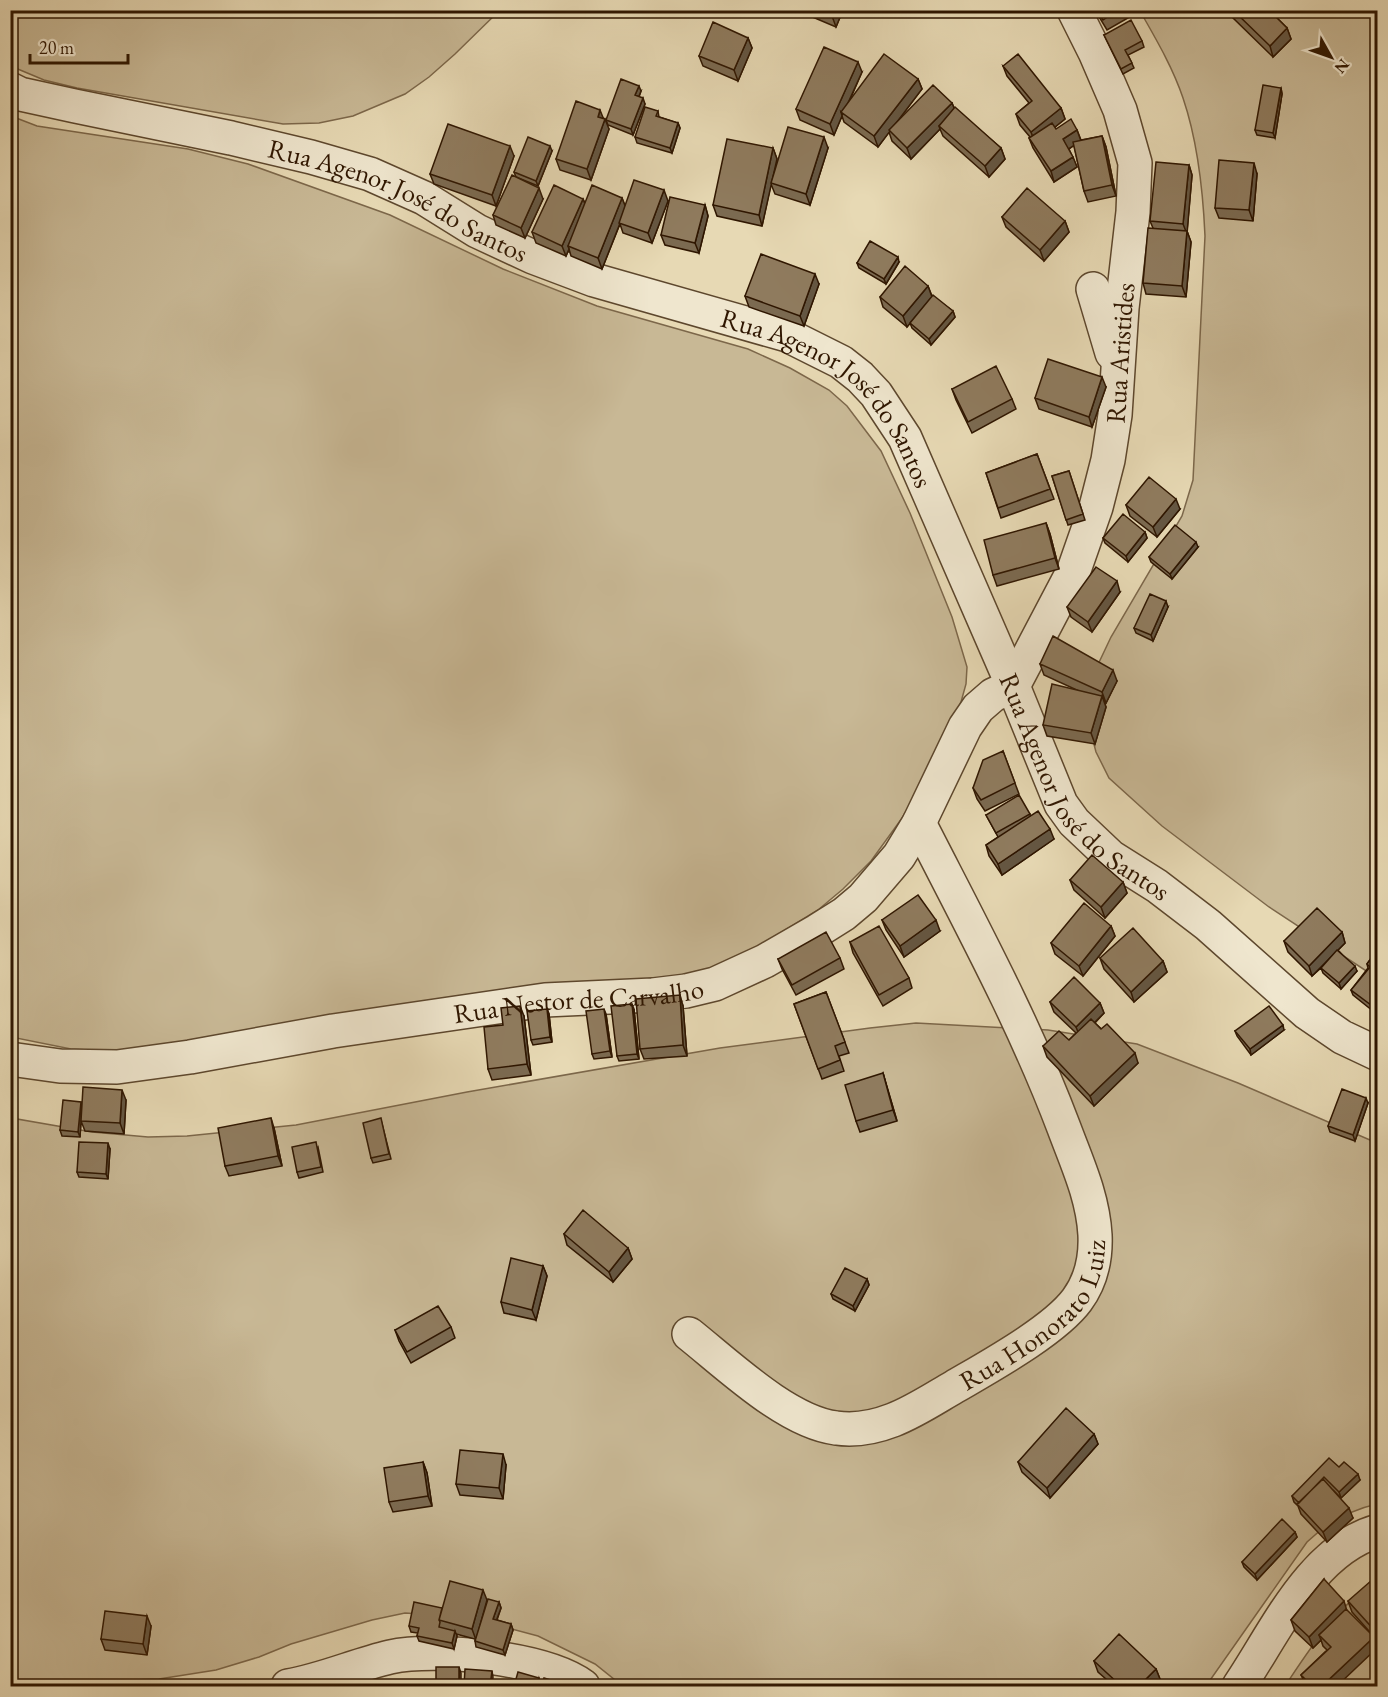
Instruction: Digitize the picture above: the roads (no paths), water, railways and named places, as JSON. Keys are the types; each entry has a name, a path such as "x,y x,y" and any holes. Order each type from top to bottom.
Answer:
{"street":[{"name":"Rua Aristides","path":"1013,686 1074,570 1096,507 1108,460 1115,415 1122,308 1133,212 1135,163 1120,110 1074,10"},
{"name":"Rua Agenor José do Santos","path":"10,89 21,94 64,104 138,117 312,157 370,174 424,198 477,231 532,258 594,280 787,335 841,362 876,394 905,438 1013,686 1061,804 1074,822 1111,857 1157,886 1208,925 1307,1013 1342,1037 1377,1054"},
{"path":"1093,289 1118,372"},
{"name":"Rua Nestor de Carvalho","path":"10,1059 60,1066 117,1067 190,1057 333,1031 545,1000 653,995 686,991 715,984 765,962 844,914 881,879 919,823 965,728 978,708 993,695 1013,686"},
{"name":"Rua Honorato Luiz","path":"689,1334 780,1405 800,1417 816,1425 852,1429 871,1427 895,1419 981,1371 1061,1317 1077,1301 1087,1284 1094,1264 1095,1238 1093,1214 1087,1189 1033,1053 919,823"},
{"path":"1239,1686 1309,1581 1329,1559 1345,1546 1365,1535 1377,1532"},
{"path":"288,1686 306,1683 393,1657 430,1653 466,1654 517,1662 567,1676 583,1686"}]}
